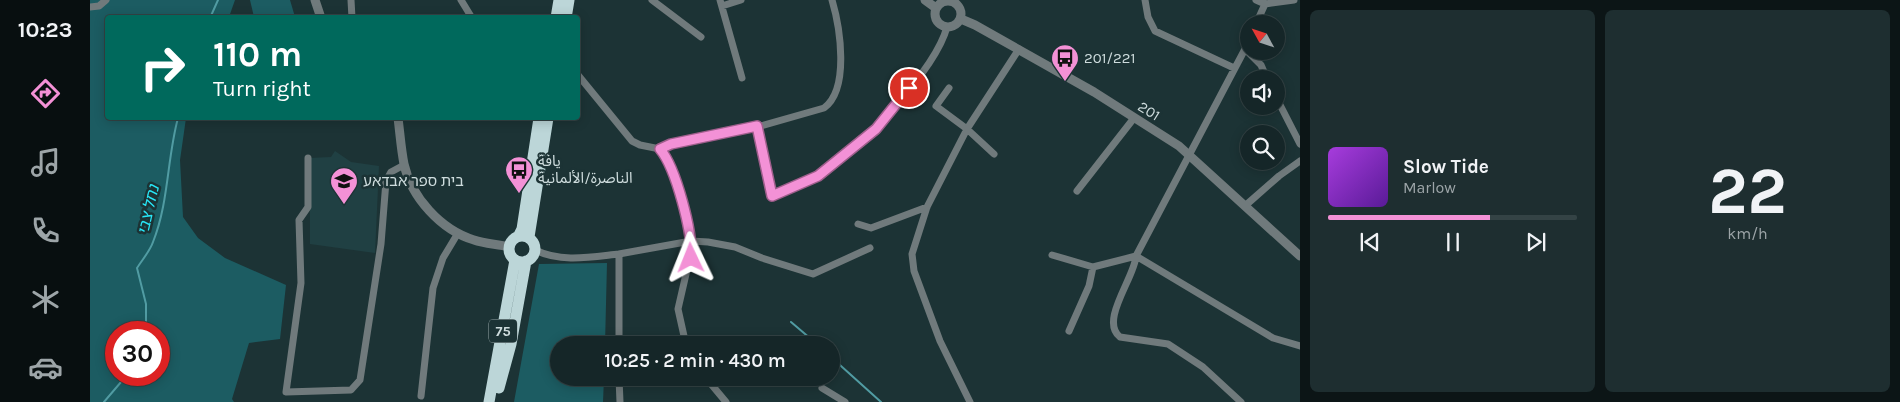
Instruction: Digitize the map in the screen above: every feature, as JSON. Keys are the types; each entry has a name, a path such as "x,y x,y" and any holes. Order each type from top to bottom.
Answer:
{"highway":[{"path":"556,15 559,0"},
{"path":"567,15 570,0"},
{"path":"535,250 535,245 524,236 522,229 539,120"},
{"path":"524,236 548,120"},
{"path":"520,261 509,252 508,247 512,240 524,236"},
{"name":"75","path":"520,261 534,255 535,250"},
{"name":"75","path":"489,402 520,261"},
{"name":"75","path":"495,402 511,344 520,261"}],"street":[{"path":"90,6 99,6 106,0"},
{"path":"315,0 320,15"},
{"path":"352,0 352,15"},
{"path":"461,0 470,15"},
{"path":"653,0 701,37"},
{"path":"741,0 721,3 742,78"},
{"path":"580,77 632,141 640,146 660,149 671,144 757,126 824,108 833,98 838,76 841,46 840,31 832,0"},
{"path":"925,0 936,8"},
{"path":"1145,0 1148,18 1154,31 1234,68"},
{"path":"1256,0 1263,2 1294,0"},
{"path":"944,1 955,1 961,9 961,19 954,26 947,27 936,21 936,8 944,1"},
{"path":"1259,15 1263,2"},
{"name":"201","path":"961,19 1019,49 1094,92 1189,153 1300,256"},
{"path":"757,126 772,196 818,176 876,129 936,53 947,27"},
{"path":"970,402 940,341 914,271 912,254 927,207 967,129 1019,49"},
{"path":"1240,58 1136,256 1136,265 1119,299 1112,324 1114,333 1120,337 1168,344 1202,367 1241,402"},
{"path":"1256,60 1263,70"},
{"path":"949,88 936,106 967,129 994,154"},
{"path":"1285,115 1300,144"},
{"path":"1077,192 1134,118"},
{"path":"398,120 404,165 420,200 436,218 458,233 475,241 508,247"},
{"path":"660,149 668,162 688,224 691,241 691,258 680,292 678,309 684,336"},
{"path":"308,158 308,207 299,220 301,283 286,392 351,390 360,380 381,244 386,181 391,172 404,165"},
{"path":"1246,205 1279,176 1300,161"},
{"path":"858,224 871,228 876,227 927,207"},
{"path":"420,396 433,288 443,258 458,233"},
{"path":"535,250 546,256 568,258 619,254 691,241 735,247 762,258 813,274 870,248"},
{"path":"619,254 619,336"},
{"path":"1052,255 1093,267 1136,256 1273,338 1300,346"},
{"path":"1069,331 1089,286 1093,267"},
{"path":"620,386 620,402"},
{"path":"713,386 726,402"},
{"path":"822,388 845,402"}],"shaded area":[{"path":"90,0 235,0 230,15 105,15 105,120 186,120 180,160 183,217 198,238 225,258 286,285 280,339 249,343 232,399 234,402 90,402"},
{"path":"250,0 290,0 294,15 254,15"},
{"name":"בית ספר אבדאע","path":"335,151 351,162 379,166 375,253 310,244 310,158 331,157"},
{"path":"607,263 605,336 550,336 550,386 604,386 603,402 514,402 539,264"}],"waterway":[{"name":"נחל צבי","path":"211,15 218,0"},
{"name":"נחל צבי","path":"146,321 146,304 137,268 150,249 158,227 177,120"},
{"path":"791,322 807,336"},
{"path":"840,365 881,402"},
{"name":"נחל צבי","path":"104,402 118,386"}],"place":[{"name":"201/221","path":"1065,82"},
{"name":"يافة الناصرة/الألمانية","path":"519,194"},
{"name":"בית ספר אבדאע","path":"344,205"}],"route":[{"path":"691,258 692,248 688,224 668,162 660,149 671,144 757,126 772,196 818,176 876,129 909,88"}]}
